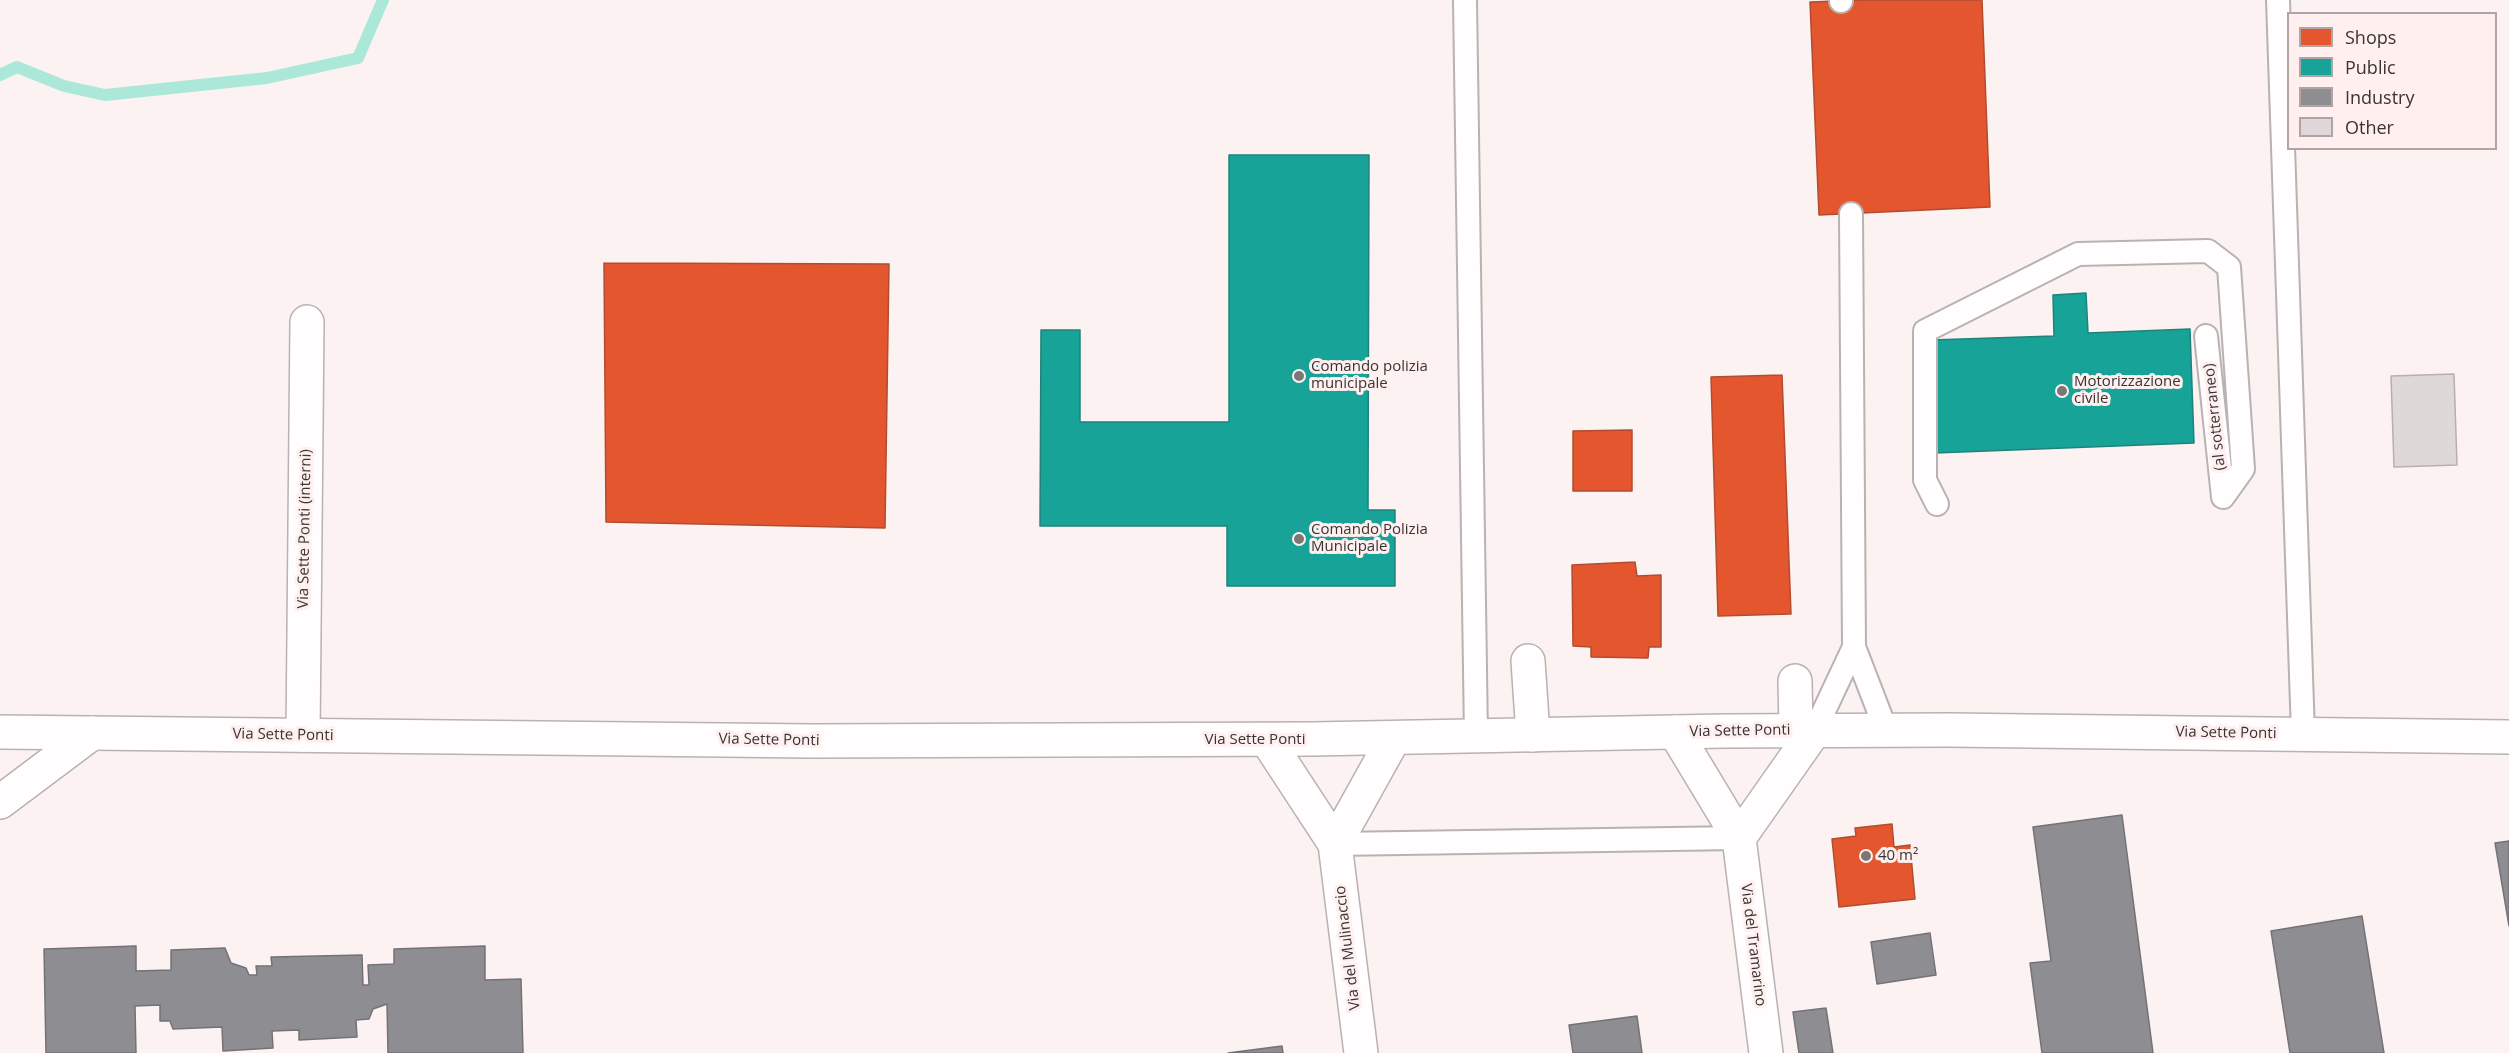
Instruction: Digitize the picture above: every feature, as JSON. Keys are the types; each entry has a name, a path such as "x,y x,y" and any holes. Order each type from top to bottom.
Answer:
{"main road":[{"name":"Via Sette Ponti (interni)","path":"303,735 307,322"},
{"path":"1528,661 1533,735"},
{"path":"1739,838 1805,730 1795,681"},
{"name":"Via Sette Ponti","path":"0,732 812,741 1267,740 1805,730 2509,737"},
{"name":"Via del Tramarino","path":"1675,732 1739,838 1766,1053"},
{"path":"0,802 92,733"},
{"path":"1335,844 1394,738"},
{"name":"Via del Mulinaccio","path":"1267,740 1335,844 1361,1053"}],"lane":[{"path":"1464,0 1476,736"},
{"path":"2278,0 2303,734"},
{"path":"1851,214 1854,647 1886,730"},
{"name":"(al sotterraneo)","path":"1937,504 1925,480 1925,332 2078,254 2208,251 2229,267 2243,469 2223,497 2206,336"},
{"path":"1805,730 1854,647"},
{"path":"1335,844 1739,838"}],"building: Shops":[{"path":"1982,0 1990,207 1819,215 1810,2"},
{"path":"604,263 889,264 885,528 606,522"},
{"path":"1782,375 1791,614 1718,616 1711,377"},
{"path":"1632,430 1632,491 1573,491 1573,431"},
{"path":"1635,562 1637,576 1661,575 1661,647 1649,647 1648,658 1591,657 1591,647 1573,646 1572,565"},
{"path":"1892,824 1894,847 1910,845 1915,899 1839,907 1832,839 1856,836 1855,828"}],"building: Public":[{"name":"Comando polizia municipale","path":"1229,155 1369,155 1368,510 1395,510 1395,586 1227,586 1227,526 1040,526 1041,330 1080,330 1080,422 1229,422"},
{"name":"Motorizzazione civile","path":"2086,293 2088,333 2190,329 2194,443 1935,453 1931,340 2054,336 2053,295"}],"building: Industry":[{"path":"2122,815 2153,1053 2042,1053 2030,963 2051,961 2033,827"},
{"path":"2509,841 2509,926 2495,843"},
{"path":"2362,916 2384,1053 2290,1053 2271,931"},
{"path":"1930,933 1936,975 1877,984 1871,942"},
{"path":"136,946 136,971 171,970 171,950 225,948 231,963 246,968 249,975 257,975 256,966 272,966 271,957 362,955 363,985 369,985 368,965 394,964 394,949 485,946 485,980 521,979 523,1053 388,1053 387,1004 373,1009 369,1019 356,1020 357,1037 299,1040 299,1030 272,1031 273,1048 223,1051 222,1027 173,1029 170,1021 160,1021 160,1005 135,1006 136,1053 46,1053 44,949"},
{"path":"1826,1008 1833,1053 1799,1053 1793,1012"},
{"path":"1637,1016 1642,1053 1573,1053 1569,1025"},
{"path":"1282,1046 1283,1053 1228,1053"}],"building: Other":[{"path":"2454,374 2457,465 2394,467 2391,376"}],"waterway":[{"path":"0,75 17,67 64,86 105,95 267,78 358,58 383,0"}],"place":[{"name":"Comando polizia municipale","path":"1299,376"},
{"name":"Motorizzazione civile","path":"2062,391"},
{"name":"Comando Polizia Municipale","path":"1299,539"},
{"name":"40 m²","path":"1866,856"}]}
